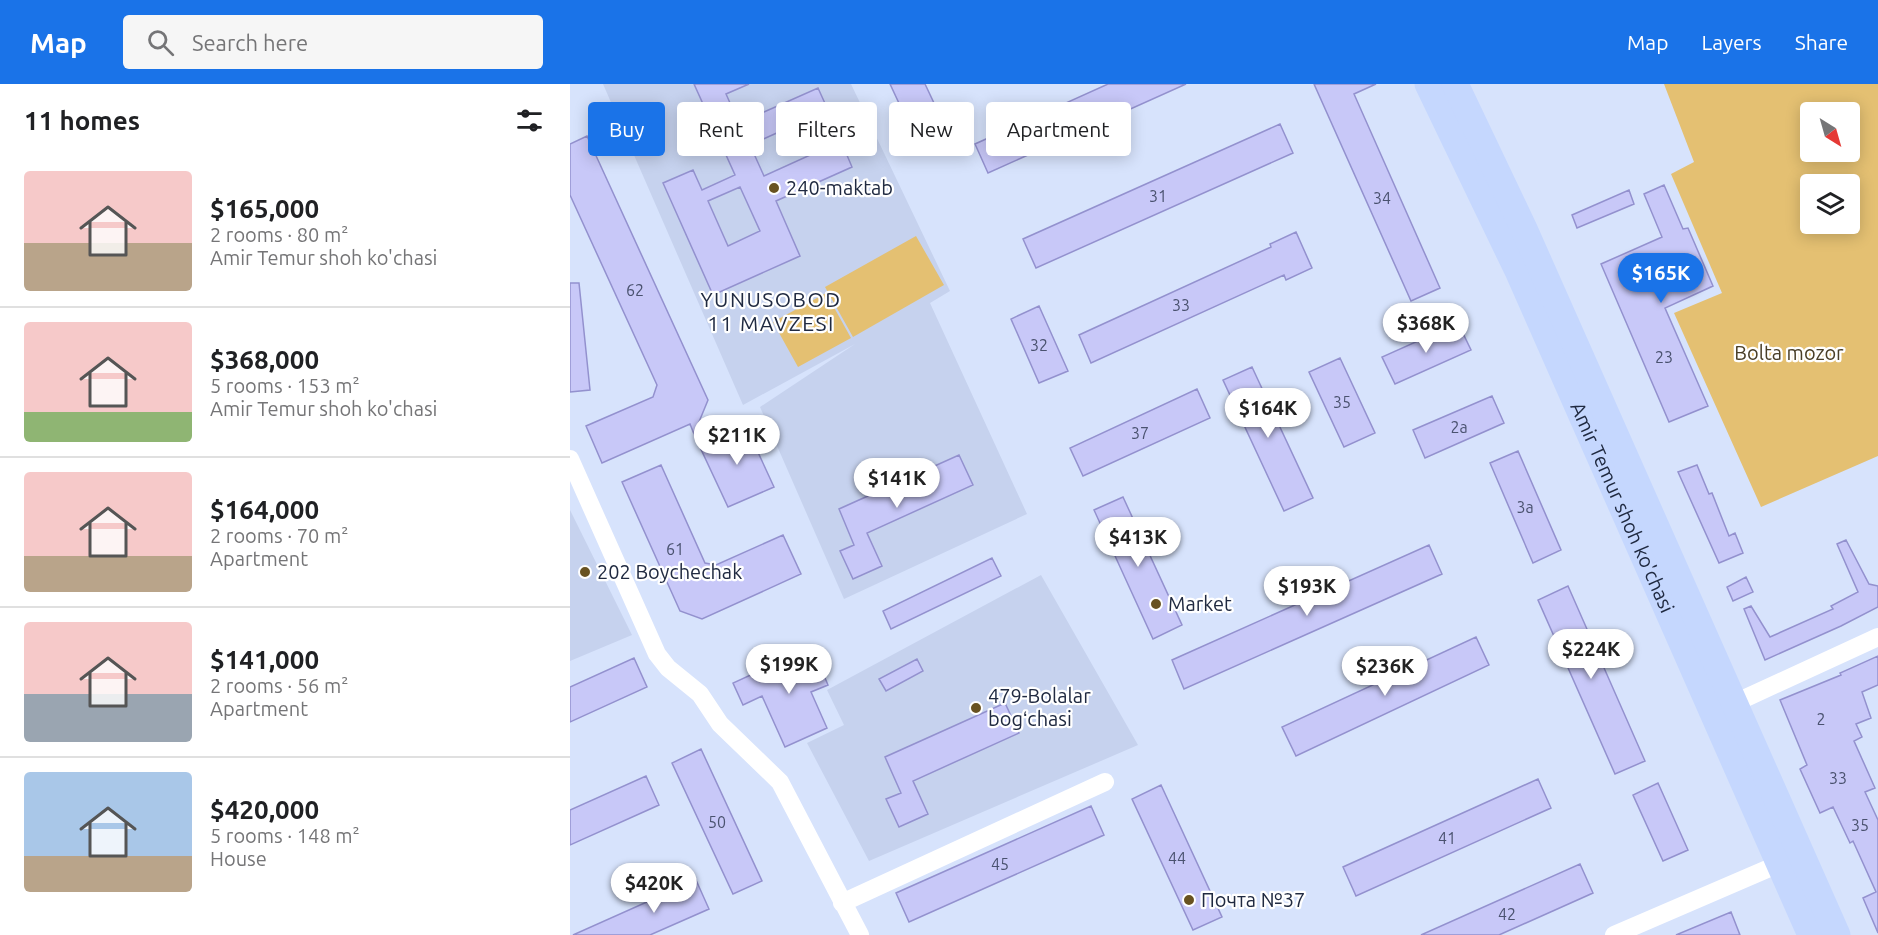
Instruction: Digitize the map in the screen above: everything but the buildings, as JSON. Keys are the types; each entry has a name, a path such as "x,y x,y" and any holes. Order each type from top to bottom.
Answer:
{"main road":[{"name":"Amir Temur shoh ko'chasi","path":"1428,84 1724,708"},
{"name":"Amir Temur shoh ko'chasi","path":"1455,84 1524,229 1724,708 1790,859 1837,935"},
{"name":"Amir Temur shoh ko'chasi","path":"1790,859 1811,935"}],"street":[{"path":"570,459 657,654 668,668 700,694 720,724 780,782 860,935"},
{"path":"1724,708 1878,637"},
{"path":"843,903 1105,782"},
{"path":"1614,935 1790,859"}],"shaded area":[{"path":"603,84 851,84 860,102 776,102 776,156 877,156 877,138 950,291 930,303 1027,514 844,599 760,407 855,344 743,405 634,156 665,156 665,102 611,102"},
{"name":"202 Boychechak","path":"570,510 632,635 570,661"},
{"name":"479-Bolalar bogʻchasi","path":"1041,575 1138,745 869,861 807,743 844,725 827,690"}],"green space":[{"name":"Bolta mozor","path":"1664,84 1878,84 1878,456 1761,507 1674,313 1722,293 1671,174 1694,162"},
{"path":"916,236 944,285 853,337 825,287"},
{"path":"826,293 851,338 798,367 773,322"}],"place":[{"name":"240-maktab","path":"774,188"},
{"name":"202 Boychechak","path":"585,572"},
{"name":"Market","path":"1156,604"},
{"name":"479-Bolalar bogʻchasi","path":"976,708"},
{"name":"Почта №37","path":"1189,900"}],"district":[{"name":"YUNUSOBOD 11 MAVZESI","path":"771,312"}]}
